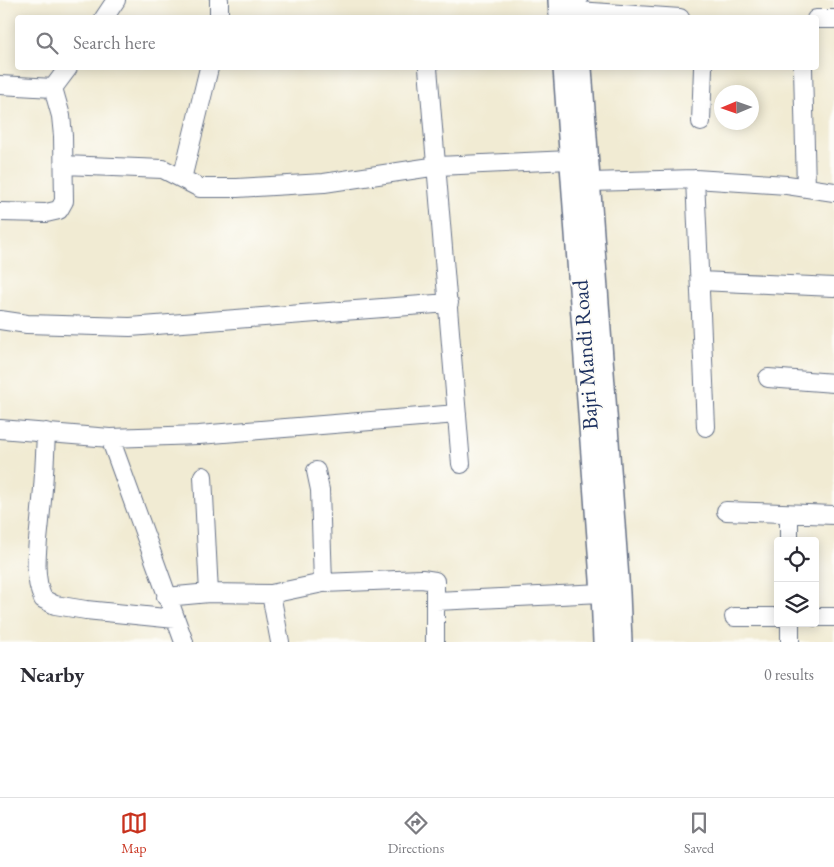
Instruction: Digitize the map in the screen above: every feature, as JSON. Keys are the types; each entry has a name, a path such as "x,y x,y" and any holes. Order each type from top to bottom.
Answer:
{"street":[{"path":"106,15 116,0"},
{"path":"218,0 219,15"},
{"path":"568,9 643,15"},
{"path":"819,19 834,19"},
{"path":"53,88 66,70"},
{"path":"182,179 209,70"},
{"path":"428,70 438,166 461,464"},
{"name":"Bajri Mandi Road","path":"564,70 604,642"},
{"path":"582,70 619,583 621,642"},
{"path":"701,122 703,70"},
{"path":"803,70 806,188"},
{"path":"0,85 53,88"},
{"path":"0,212 46,213 58,210 64,201 61,116 53,88"},
{"path":"64,165 163,169 200,188 237,188 324,183 438,166 570,160 591,182 694,179 834,192"},
{"path":"694,179 706,427"},
{"path":"700,281 834,287"},
{"path":"0,320 27,324 130,327 449,303"},
{"path":"768,378 834,383"},
{"path":"0,429 110,438 199,435 458,414"},
{"path":"46,432 45,469 37,563 37,586 43,599 55,605 86,610 175,619"},
{"path":"110,438 166,597 184,642"},
{"path":"316,471 320,490 324,583"},
{"path":"203,476 209,593"},
{"path":"726,511 834,516"},
{"path":"789,514 789,537"},
{"path":"166,597 209,593 271,594 324,583 435,580 435,642"},
{"path":"436,601 602,593"},
{"path":"271,594 280,642"},
{"path":"734,617 774,617"},
{"path":"819,617 834,617"},
{"path":"790,627 790,642"}]}
